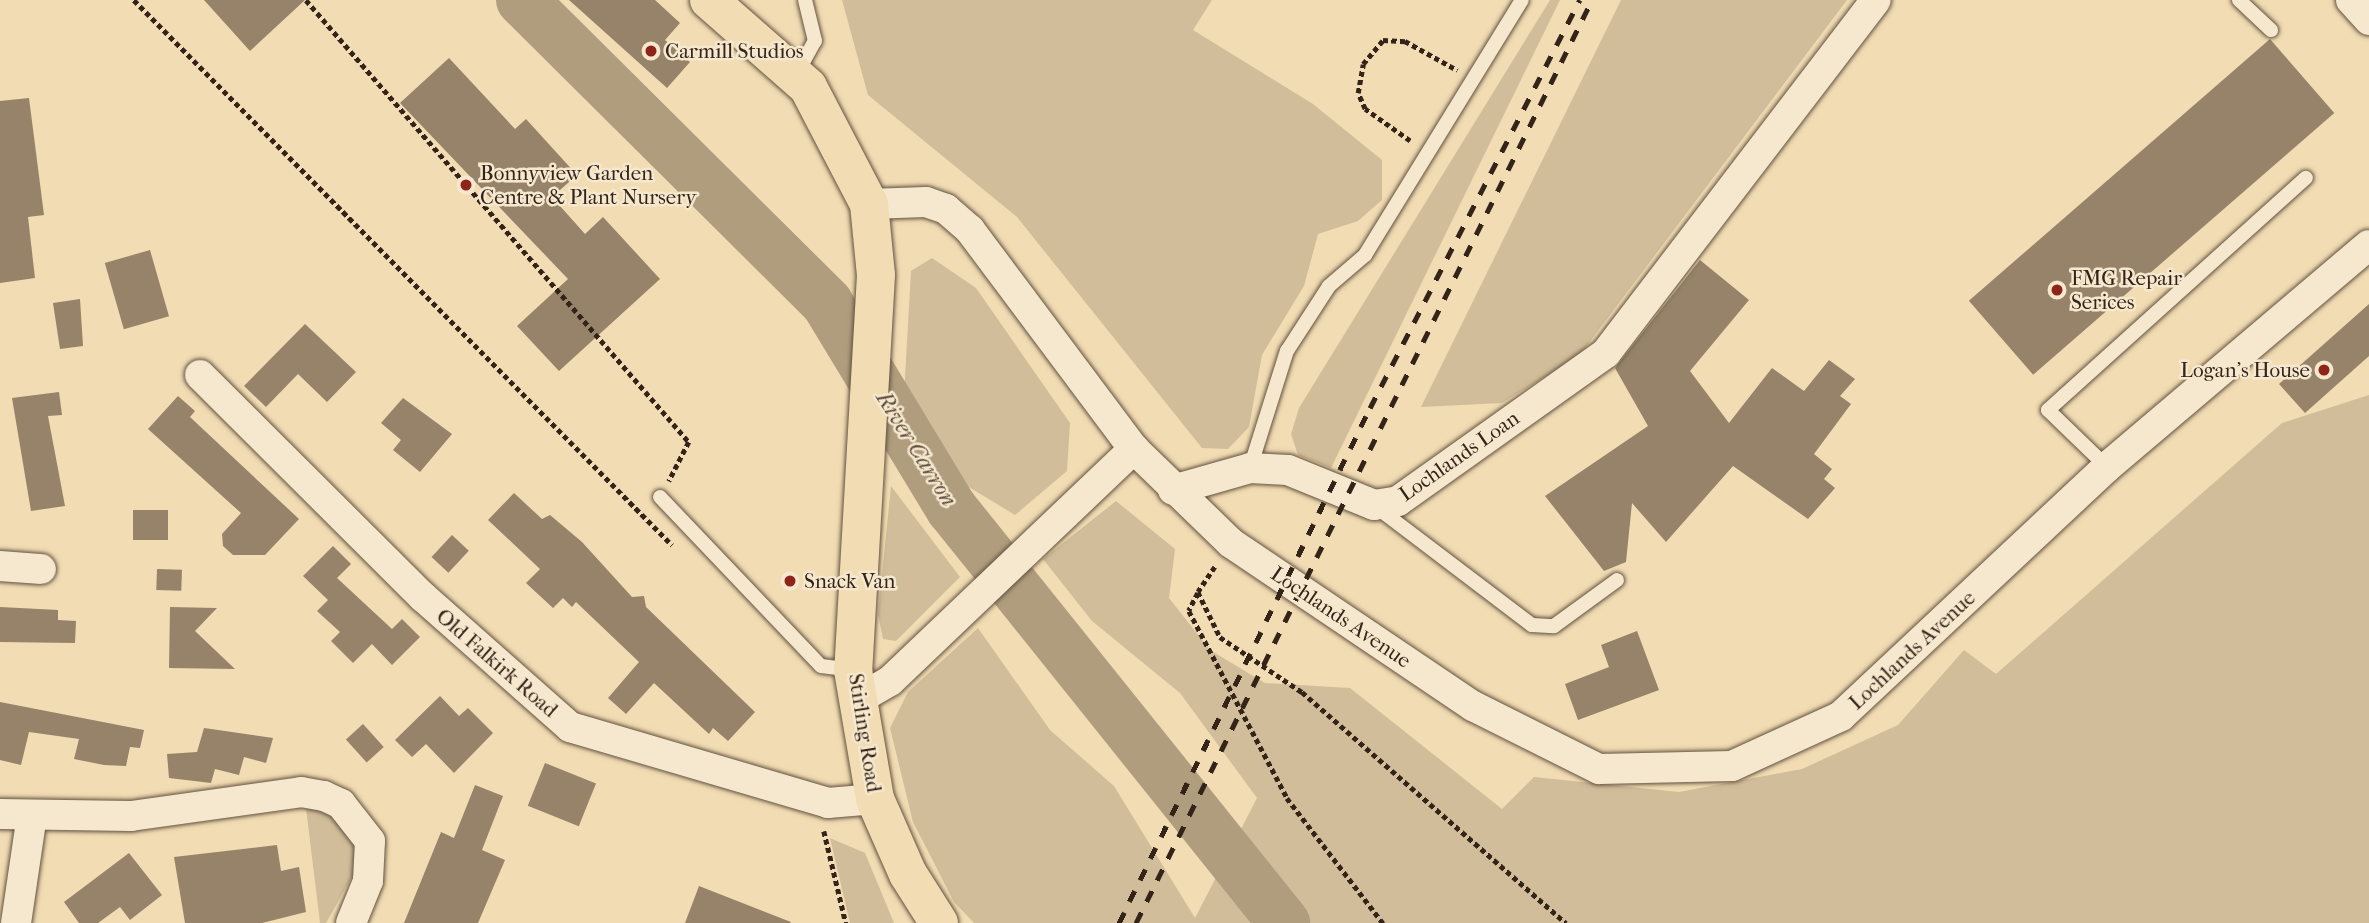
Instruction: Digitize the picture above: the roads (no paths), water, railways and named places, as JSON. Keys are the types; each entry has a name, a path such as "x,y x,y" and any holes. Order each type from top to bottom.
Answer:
{"main road":[{"name":"Stirling Road","path":"709,0 795,76 834,131 869,204 876,275 861,517 855,685 875,799 908,874 939,923"}],"street":[{"name":"Lochlands Loan","path":"1173,490 1250,468 1288,470 1374,505 1398,501 1606,353 1876,0"},
{"path":"2351,0 2369,20"},
{"path":"869,204 926,202 946,209 970,230 1134,449 1173,490"},
{"name":"Lochlands Avenue","path":"1173,490 1231,543 1473,706 1599,769 1732,766 1841,716 2107,467 2369,245"},
{"name":"Old Falkirk Road","path":"200,375 423,597 570,727 828,803 875,799"},
{"path":"855,685 890,681 912,654 1134,449"},
{"path":"0,566 41,569"},
{"path":"0,814 131,817 301,792 324,796 341,804 370,841 368,881 351,923"},
{"path":"16,923 32,815"}],"lane":[{"path":"795,76 816,41 805,0"},
{"path":"1250,468 1287,351 1329,286 1365,255 1522,0"},
{"path":"2239,0 2271,30"},
{"path":"2107,467 2048,410 2306,178"},
{"path":"660,497 821,666 855,685"},
{"path":"1374,505 1532,625 1554,626 1617,580"}],"waterway":[{"name":"River Carron","path":"522,0 827,303 952,509 1284,923"}],"railway":[{"path":"1119,923 1370,408 1580,0"},
{"path":"1136,923 1592,0"}],"place":[{"name":"Carmill Studios","path":"651,51"},
{"name":"Bonnyview Garden Centre & Plant Nursery","path":"466,185"},
{"name":"FMG Repair Serices","path":"2057,290"},
{"name":"Logan's House","path":"2324,370"},
{"name":"Snack Van","path":"790,581"}]}
